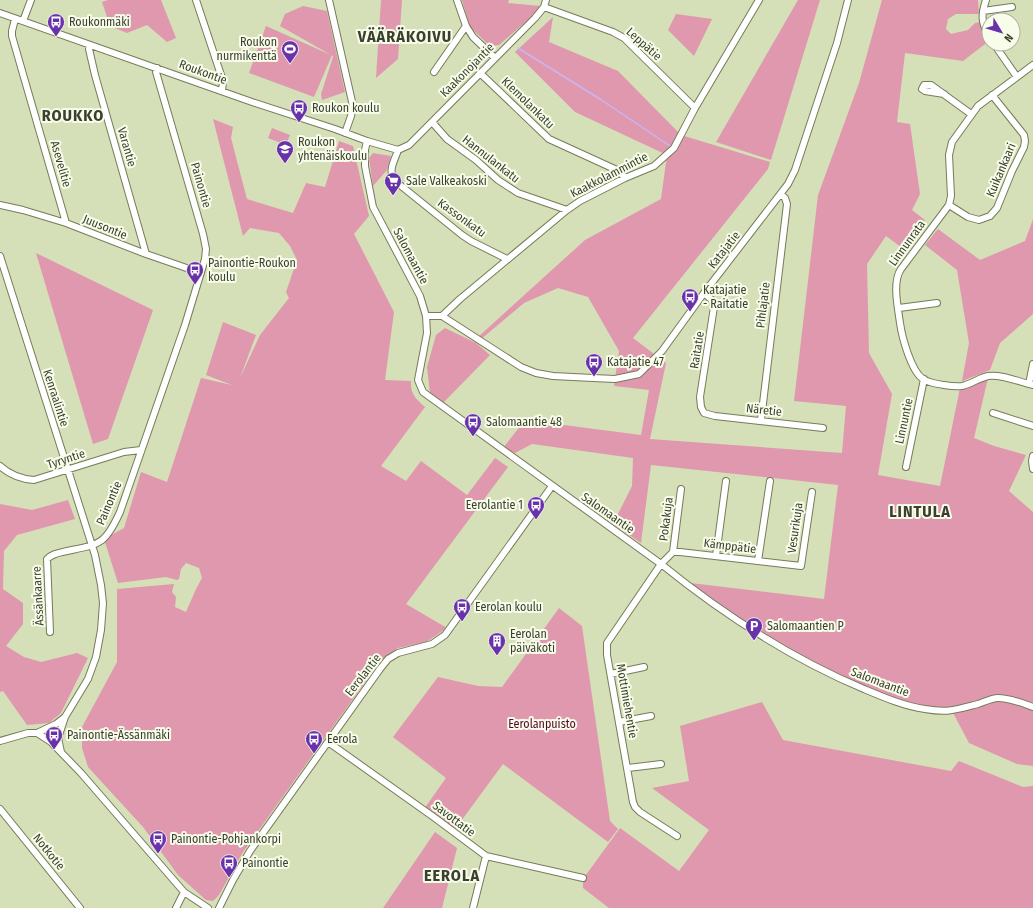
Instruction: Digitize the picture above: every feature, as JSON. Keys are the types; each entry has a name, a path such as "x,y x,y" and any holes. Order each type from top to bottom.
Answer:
{"street":[{"path":"23,21 31,0"},
{"path":"196,0 224,81 222,91"},
{"path":"329,0 353,106 345,133"},
{"path":"457,0 466,26 473,37 495,58"},
{"name":"Kaakonojantie","path":"398,150 409,145 535,18 544,7 546,0"},
{"name":"Kaakkolammintie","path":"442,316 507,259 567,210 580,201 625,178 654,166 674,148 695,108 758,0"},
{"name":"Katajatie","path":"442,316 521,367 536,373 553,376 615,379 640,374 662,351 704,293 788,184 795,170 837,43 848,0"},
{"path":"986,0 983,11 1012,7"},
{"name":"Leppätie","path":"544,7 613,32 624,38 695,108"},
{"name":"Roukontie","path":"0,13 367,142 398,150"},
{"name":"Asevelitie","path":"15,19 12,36 66,223"},
{"path":"434,72 466,26"},
{"name":"Varantie","path":"90,45 89,49 95,75 146,254"},
{"path":"1000,52 1017,77"},
{"name":"Linnunrata","path":"924,380 917,372 905,346 898,308 897,275 948,205 951,196 950,145 978,106 1033,65"},
{"name":"Painontie","path":"92,546 104,539 112,529 120,512 205,259 206,250 203,234 156,72 157,68"},
{"name":"Klemolankatu","path":"480,73 550,139 619,171 625,178"},
{"path":"944,94 971,114"},
{"name":"Kuikankaari","path":"948,205 968,217 978,220 990,216 997,208 1024,147 1024,135 992,95"},
{"name":"Hannulankatu","path":"432,122 447,139 476,160 498,180 518,193 567,210"},
{"name":"Salomaantie","path":"367,142 365,150 365,166 373,207 420,296 426,316 427,333 418,380 423,392 661,564 682,582 724,612 788,653 850,683 882,696 922,709 940,712 952,711 997,698 1013,700 1033,707"},
{"name":"Kassonkatu","path":"398,150 391,172 395,181 462,235 507,259"},
{"name":"Pihlajatie","path":"761,420 787,204 785,198 781,194"},
{"name":"Juusontie","path":"0,205 23,210 66,223 146,254 201,273"},
{"name":"Kenraalintie","path":"0,256 92,546"},
{"name":"Raitatie","path":"704,293 712,300 714,307 700,397 701,407 704,413"},
{"path":"898,308 937,303"},
{"path":"426,316 442,316"},
{"path":"924,380 934,383 962,386 988,376 998,376 1031,385 1033,364"},
{"name":"Linnuntie","path":"906,467 924,380"},
{"name":"Näretie","path":"704,413 715,416 823,428"},
{"path":"993,413 1033,426"},
{"name":"Tyryntie","path":"0,466 13,475 23,479 34,480 124,452 141,450"},
{"path":"1033,456 1033,469"},
{"path":"716,556 726,481"},
{"path":"758,561 770,481"},
{"name":"Eerolantie","path":"219,908 232,880 248,854 388,659 398,653 432,644 445,635 552,486"},
{"name":"Pokakuja","path":"673,552 681,489"},
{"name":"Vesurikuja","path":"801,566 812,492"},
{"path":"61,753 58,738 65,717 88,679 96,656 100,630 103,603 98,567 92,546"},
{"name":"Ässänkaarre","path":"50,632 47,559 52,554 92,546"},
{"path":"661,564 673,552"},
{"name":"Kämppätie","path":"673,552 801,566"},
{"name":"Mottimiehentie","path":"661,564 606,643 631,792 635,807 640,812 677,836"},
{"path":"611,674 644,667"},
{"path":"620,722 652,716"},
{"path":"0,741 28,733 37,733 56,724 65,717"},
{"path":"37,733 51,742 86,779 184,892 208,908"},
{"name":"Savottatie","path":"328,742 486,856 583,878"},
{"path":"628,768 661,764"},
{"name":"Notkotie","path":"0,809 80,908"},
{"path":"473,908 486,856"},
{"path":"176,908 184,892"}],"green space":[{"path":"108,0 161,0 176,38 167,42 147,25 127,33 110,26 102,2"},
{"path":"381,0 402,0 398,59 376,78"},
{"path":"462,0 509,0 508,3 541,6 537,12 499,45 490,46 470,27"},
{"path":"798,0 820,0 771,160 716,142"},
{"path":"882,0 978,0 979,14 956,14 948,19 946,29 951,34 968,30 975,23 980,22 981,24 981,47 963,61 905,53 897,122 910,124 920,194 912,210 925,220 905,250 886,236 867,264 869,353 892,394 878,475 940,486 960,388 988,378 974,438 994,446 1026,455 1009,491 1033,512 1033,766 1017,764 969,743 952,711 922,709 882,696 788,653 682,582 824,599 838,485 651,465 641,543 613,524 632,486 633,458 532,444 515,453 503,448 525,420 641,435 649,390 614,386 619,351 588,297 558,288 524,303 480,340 477,338 585,240 661,199 667,155 575,112 515,52 553,17 549,42 618,71 681,135 770,162 768,169 633,338 666,363 650,439 842,453 846,406 794,401 818,195 859,83"},
{"name":"Roukon nurmikenttä","path":"303,6 327,11 345,92 322,100 321,94 333,57 332,55 314,97 249,73 266,26 331,55 280,26 285,14"},
{"path":"676,14 712,19 694,56 668,30"},
{"path":"213,119 233,127 231,138 247,199 293,213 306,183 325,187 339,141 353,146 369,216 354,234 394,312 385,380 411,381 414,396 425,407 381,466 406,481 421,461 467,495 495,458 508,467 406,604 447,628 426,642 398,648 381,660 243,852 219,895 213,901 206,900 178,875 143,827 88,767 82,748 82,727 117,662 117,589 174,584 172,592 176,597 175,607 186,612 202,578 199,568 186,563 181,569 179,579 177,580 166,577 118,583 104,539 124,528 141,472 167,482 201,378 232,385 206,375 223,322 256,335 240,378 260,335 289,298 286,292 297,260 290,246 279,233 250,228 243,236"},
{"path":"272,128 290,135 286,145 268,138"},
{"path":"373,153 391,156 387,170 373,186 369,158"},
{"path":"1033,219 1033,314 1000,343 990,370 962,381 969,343 957,270 925,245 938,229 980,260 1025,241"},
{"path":"36,253 153,310 108,439 93,444"},
{"path":"445,328 476,343 490,355 443,403 430,393 427,367 436,335"},
{"path":"68,500 75,519 17,535 4,551 3,589 23,603 23,624 6,646 24,657 41,662 77,653 88,658 61,713 49,723 27,725 3,691 0,692 0,504 32,510"},
{"name":"Eerolanpuisto","path":"559,608 582,626 610,821 618,829 608,842 503,764 453,832 424,809 446,778 393,737 438,677 478,686 502,687"},
{"path":"762,702 783,740 951,771 959,761 1023,787 1033,786 1033,908 609,908 583,888 583,879 620,828 679,871 709,830 652,788 689,781 680,726"},
{"path":"435,832 457,848 442,908 383,908"}],"waterway":[{"path":"518,48 600,99 670,146"}],"place":[{"name":"Roukonmäki","path":"56,37"},
{"name":"Roukon nurmikenttä","path":"290,64"},
{"name":"Roukon koulu","path":"299,123"},
{"name":"Roukon yhtenäiskoulu","path":"285,164"},
{"name":"Sale Valkeakoski","path":"393,196"},
{"name":"Painontie-Roukon koulu","path":"195,285"},
{"name":"Katajatie - Raitatie","path":"690,312"},
{"name":"Katajatie 47","path":"594,377"},
{"name":"Salomaantie 48","path":"473,437"},
{"name":"Eerolantie 1","path":"536,520"},
{"name":"Eerolan koulu","path":"462,622"},
{"name":"Salomaantien P","path":"754,641"},
{"name":"Eerolan päiväkoti","path":"497,656"},
{"name":"Painontie-Ässänmäki","path":"54,750"},
{"name":"Eerola","path":"314,754"},
{"name":"Painontie-Pohjankorpi","path":"158,854"},
{"name":"Painontie","path":"229,878"}],"district":[{"name":"VÄÄRÄKOIVU","path":"405,36"},
{"name":"ROUKKO","path":"73,115"},
{"name":"LINTULA","path":"920,511"},
{"name":"EEROLA","path":"452,875"}]}
